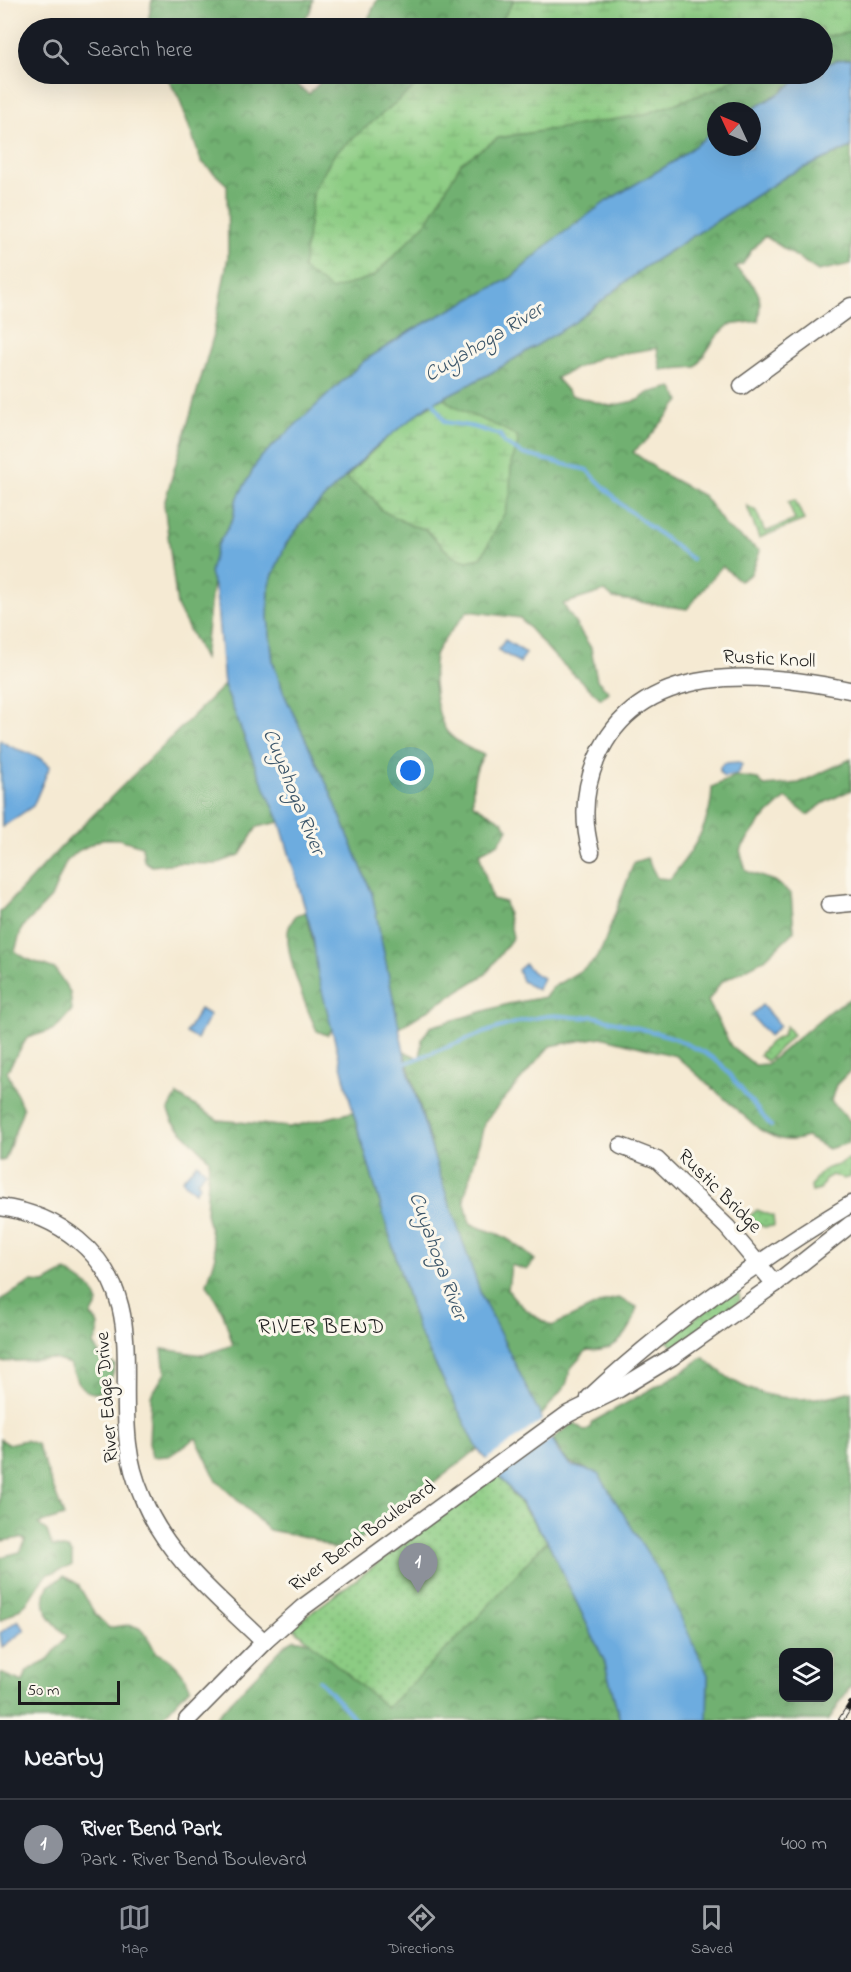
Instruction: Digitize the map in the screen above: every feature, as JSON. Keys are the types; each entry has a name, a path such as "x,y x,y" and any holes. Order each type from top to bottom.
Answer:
{"street":[{"path":"742,386 851,306"},
{"name":"Rustic Knoll","path":"591,852 585,816 592,772 609,737 629,714 645,702 681,684 727,677 811,682 850,690"},
{"path":"830,905 851,903"},
{"name":"Rustic Bridge","path":"621,1146 657,1160 712,1212 776,1284"},
{"name":"River Bend Boulevard","path":"187,1720 264,1642 302,1608 574,1411 657,1337 758,1263 851,1204"},
{"name":"River Edge Drive","path":"0,1207 29,1212 55,1223 82,1244 104,1268 118,1297 125,1327 127,1442 142,1497 159,1531 181,1559 264,1642"},
{"name":"River Bend Boulevard","path":"574,1411 619,1389 672,1357 776,1284 851,1224"}],"green space":[{"path":"152,0 313,0 310,12 305,18 149,18"},
{"path":"377,0 851,0 851,59 833,62 833,18 369,18"},
{"path":"514,0 851,0 851,32 833,35 833,18 503,18"},
{"path":"171,84 295,84 309,94 318,84 792,84 761,104 761,102 707,102 707,137 673,162 551,242 511,278 412,330 364,361 259,459 236,501 233,519 217,546 204,659 177,606 164,504 213,337 228,257 227,185 201,161 179,98"},
{"path":"725,84 642,115 498,138 461,163 427,222 374,276 332,290 303,269 314,189 335,153 417,85"},
{"path":"851,147 851,264 818,271 765,236 743,264 735,267 757,290 760,303 758,321 729,325 717,336 696,367 661,370 657,348 600,357 556,378 571,395 610,406 639,400 648,393 672,387 680,401 647,440 633,452 665,475 704,496 727,528 760,551 751,574 740,581 722,566 687,609 613,598 605,591 563,604 591,648 597,680 609,692 601,699 556,658 520,618 468,611 444,640 437,651 434,664 434,685 440,717 448,733 456,740 484,755 474,778 473,804 502,821 508,829 499,843 479,853 492,899 505,902 513,937 486,974 399,1028 372,894 330,791 284,694 273,662 268,618 269,584 286,544 310,512 373,449 429,405 491,373 575,322 643,268 788,175"},
{"path":"443,398 459,409 517,437 518,444 511,463 510,495 505,512 481,558 467,561 452,556 425,529 410,525 381,510 372,497 346,478 392,434 417,414"},
{"path":"795,500 804,520 759,538 747,506 756,511 765,532 795,520 788,502"},
{"path":"224,685 280,822 257,827 240,855 216,864 177,863 152,866 144,861 142,846 119,839 102,839 78,851 66,862 51,898 22,928 15,951 27,959 55,969 70,992 72,1010 55,1029 27,1038 7,1071 23,1109 5,1160 0,1161 0,912 62,846"},
{"path":"851,759 851,790 824,803 808,815 786,798 760,822 740,850 746,871 774,881 791,894 794,931 765,959 721,982 708,1001 731,1046 755,1065 767,1064 831,1010 851,998 851,1070 836,1085 831,1101 851,1122 849,1143 828,1149 807,1137 788,1140 771,1135 759,1129 676,1056 601,1037 550,1046 485,1121 464,1199 470,1223 508,1239 535,1260 527,1270 511,1265 508,1290 527,1311 552,1326 605,1301 618,1298 637,1307 627,1333 614,1345 597,1350 587,1350 571,1368 566,1385 540,1417 481,1295 438,1170 404,1051 420,1059 422,1039 430,1027 508,1004 545,997 553,987 595,960 603,946 634,862 647,858 657,878 670,879 686,858 705,825 712,787 735,776 758,779 764,786 799,783"},
{"path":"306,912 333,1028 327,1035 317,1031 302,995 289,950 289,927 296,915"},
{"path":"786,1026 793,1035 767,1061 759,1055 770,1042 782,1036"},
{"path":"177,1095 218,1120 290,1127 353,1112 417,1328 478,1449 362,1538 334,1549 311,1538 269,1530 217,1481 196,1438 169,1456 152,1457 149,1443 151,1396 165,1373 162,1349 203,1355 233,1345 223,1313 207,1284 216,1256 206,1213 209,1159 173,1122 168,1111"},
{"path":"847,1159 851,1160 851,1177 843,1179 832,1175 825,1179 820,1190 812,1192 811,1186 821,1172"},
{"path":"757,1210 773,1216 774,1226 764,1227 752,1221 750,1216"},
{"path":"66,1271 92,1289 98,1303 91,1316 97,1322 98,1329 93,1344 102,1358 115,1365 109,1382 96,1393 82,1387 70,1364 54,1359 0,1362 0,1300 31,1282 45,1283"},
{"path":"733,1290 739,1294 740,1301 674,1348 666,1340"},
{"path":"703,1357 732,1380 760,1393 806,1399 851,1391 851,1685 829,1720 707,1720 708,1675 585,1468 565,1458 553,1438 574,1423 585,1431 590,1428 592,1422 682,1372"},
{"path":"0,1439 8,1444 25,1440 37,1444 64,1516 38,1524 47,1531 52,1546 68,1549 72,1554 72,1565 45,1577 25,1604 0,1621 0,1557 20,1552 26,1540 21,1538 2,1541 0,1538"},
{"path":"498,1474 547,1540 472,1624 387,1708 292,1627"},
{"path":"525,1509 547,1540 604,1660 620,1720 213,1720 286,1644 295,1639 315,1643"},
{"path":"64,1576 78,1584 95,1614 109,1628 128,1625 139,1628 148,1637 156,1653 172,1662 185,1677 190,1687 160,1720 0,1720 0,1673 23,1682 27,1671 47,1661 67,1636 48,1614 44,1602 48,1586"}],"water":[{"name":"Cuyahoga River","path":"851,59 851,147 788,175 643,268 575,322 491,373 429,405 373,449 310,512 286,544 269,584 268,618 273,662 284,694 330,791 372,894 407,1067 438,1170 481,1295 559,1453 572,1466 598,1473 660,1573 708,1675 707,1720 620,1720 604,1660 547,1540 522,1504 478,1449 417,1328 353,1112 318,975 313,936 280,822 224,685 216,594 210,572 217,546 233,519 236,501 259,459 364,361 412,330 511,278 551,242 607,201 673,162 707,137 707,156 761,156 761,104 792,84 833,84 833,62"},
{"path":"505,640 526,653 520,663 498,650"},
{"path":"0,740 39,757 50,766 33,806 2,827"},
{"path":"739,762 742,765 737,774 724,777 720,773 720,767 724,763"},
{"path":"525,964 532,972 543,978 537,990 522,981 518,970"},
{"path":"762,1005 780,1026 769,1036 751,1015"},
{"path":"200,1009 210,1015 197,1039 186,1033"},
{"path":"197,1163 206,1171 197,1181 200,1185 195,1192 182,1180"},
{"path":"18,1620 25,1630 2,1647 0,1633"}],"pier":[{"path":"545,1418 555,1436 497,1478 483,1462"}],"waterway":[{"path":"432,400 445,422 474,427 500,435 504,443 523,454 587,470 622,505 692,559"},
{"path":"403,1064 529,1019 553,1015 581,1018 593,1016 672,1037 705,1053 721,1064 771,1126"},
{"path":"319,1680 356,1720"}],"railway":[{"path":"841,1720 851,1704"}],"place":[{"name":"River Bend Park","path":"418,1593"}],"district":[{"name":"RIVER BEND","path":"322,1328"}]}
